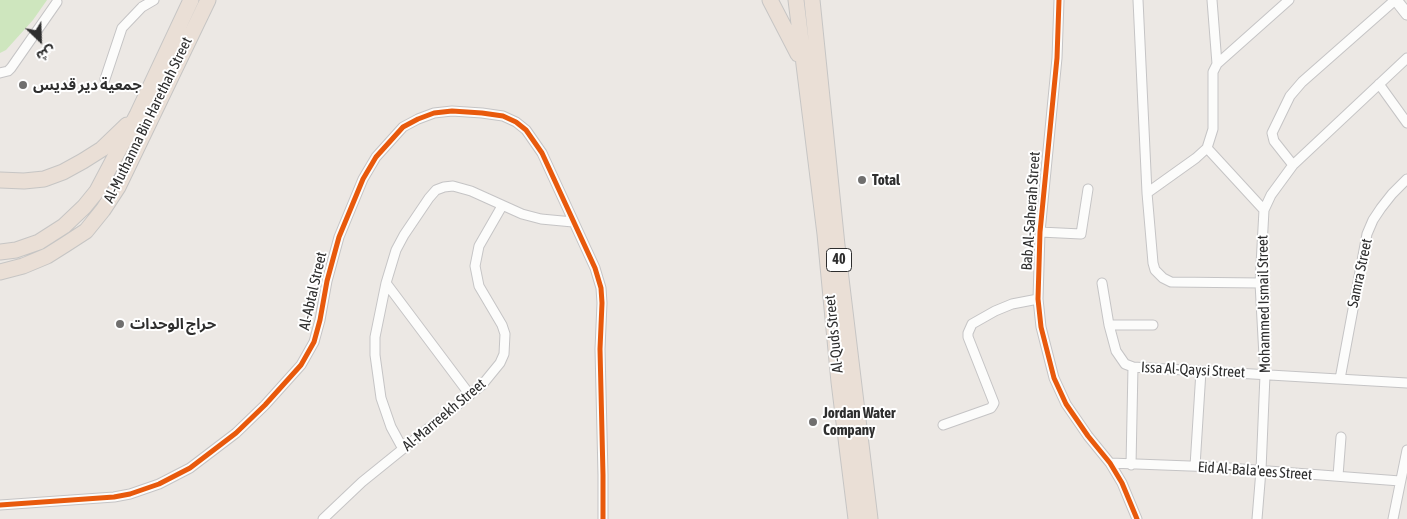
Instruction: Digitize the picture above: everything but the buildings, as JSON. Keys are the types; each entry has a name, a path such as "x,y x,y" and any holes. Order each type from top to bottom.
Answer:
{"highway":[{"name":"Al-Muthanna Bin Harethah Street","path":"0,252 16,250 39,242 64,226 84,207 97,191 137,115 191,0"},
{"name":"Al-Muthanna Bin Harethah Street","path":"0,272 23,266 47,256 86,231 103,210 118,187 208,0"},
{"path":"770,0 802,61"},
{"name":"Al-Quds Street","path":"796,0 802,61 824,224 839,382 856,519"},
{"name":"Al-Quds Street","path":"812,0 836,235 870,519"},
{"path":"0,180 24,181 44,178 63,172 83,162 102,149 137,115"}],"street":[{"path":"106,79 122,28 142,7 154,0"},
{"name":"Bab Al-Saherah Street","path":"1059,0 1057,58 1040,232 1038,299 1041,327 1054,378 1066,404 1122,483 1137,519"},
{"path":"1138,0 1147,193 1153,263 1158,274 1171,282 1260,283"},
{"path":"1212,0 1217,64"},
{"path":"1147,193 1207,148 1213,129 1213,72 1217,64 1290,0"},
{"path":"1294,165 1274,140 1272,133 1290,96 1302,82 1396,0 1407,14"},
{"path":"0,73 11,68 57,2"},
{"name":"Mohammed Ismail Street","path":"1257,519 1265,375 1260,283 1264,210 1270,195 1294,165 1407,58"},
{"path":"1379,84 1407,123"},
{"name":"Al-Abtal Street","path":"0,505 114,497 130,494 159,484 190,468 236,433 282,387 301,365 308,353 318,331 327,281 339,237 363,179 376,157 404,127 434,113 452,111 503,116 516,122 526,130 542,153 595,268 601,288 602,303 600,349 603,519"},
{"path":"1207,148 1264,210"},
{"name":"Samra Street","path":"1340,379 1367,234 1381,208 1407,179"},
{"path":"403,449 388,419 378,381 375,336 386,283 396,250 429,198 436,190 453,186 463,188 522,214 541,219 573,222"},
{"path":"1040,232 1081,234 1088,189"},
{"name":"Al-Marreekh Street","path":"323,519 362,482 482,386 500,363 506,344 505,334 502,325 479,286 475,266 478,246 502,206"},
{"path":"386,283 470,395"},
{"name":"Issa Al-Qaysi Street","path":"1102,283 1109,325 1116,351 1125,364 1133,367 1407,383"},
{"path":"943,425 991,408 994,403 968,337 972,324 1012,304 1038,299"},
{"path":"1109,325 1154,325"},
{"path":"1131,465 1133,367"},
{"path":"1195,466 1201,371"},
{"path":"1338,476 1341,437"},
{"path":"1393,519 1407,450"},
{"name":"Eid Al-Bala'ees Street","path":"1110,464 1195,466 1400,481"}],"green space":[{"path":"0,0 47,0 33,20 6,50 0,53"}],"cycle path":[{"path":"1059,0 1057,58 1040,232 1038,299 1041,327 1054,378 1066,404 1110,463 1122,483 1137,519"},
{"path":"0,505 114,497 130,494 159,484 190,468 236,433 265,405 301,365 314,342 339,237 363,179 376,157 403,127 434,113 452,111 503,116 516,122 526,130 542,153 595,268 601,288 602,303 600,349 603,519"}],"place":[{"name":"جمعية دير قديس","path":"23,85"},
{"name":"Total","path":"862,180"},
{"name":"حراج الوحدات","path":"120,324"},
{"name":"Jordan Water Company","path":"813,422"}]}
